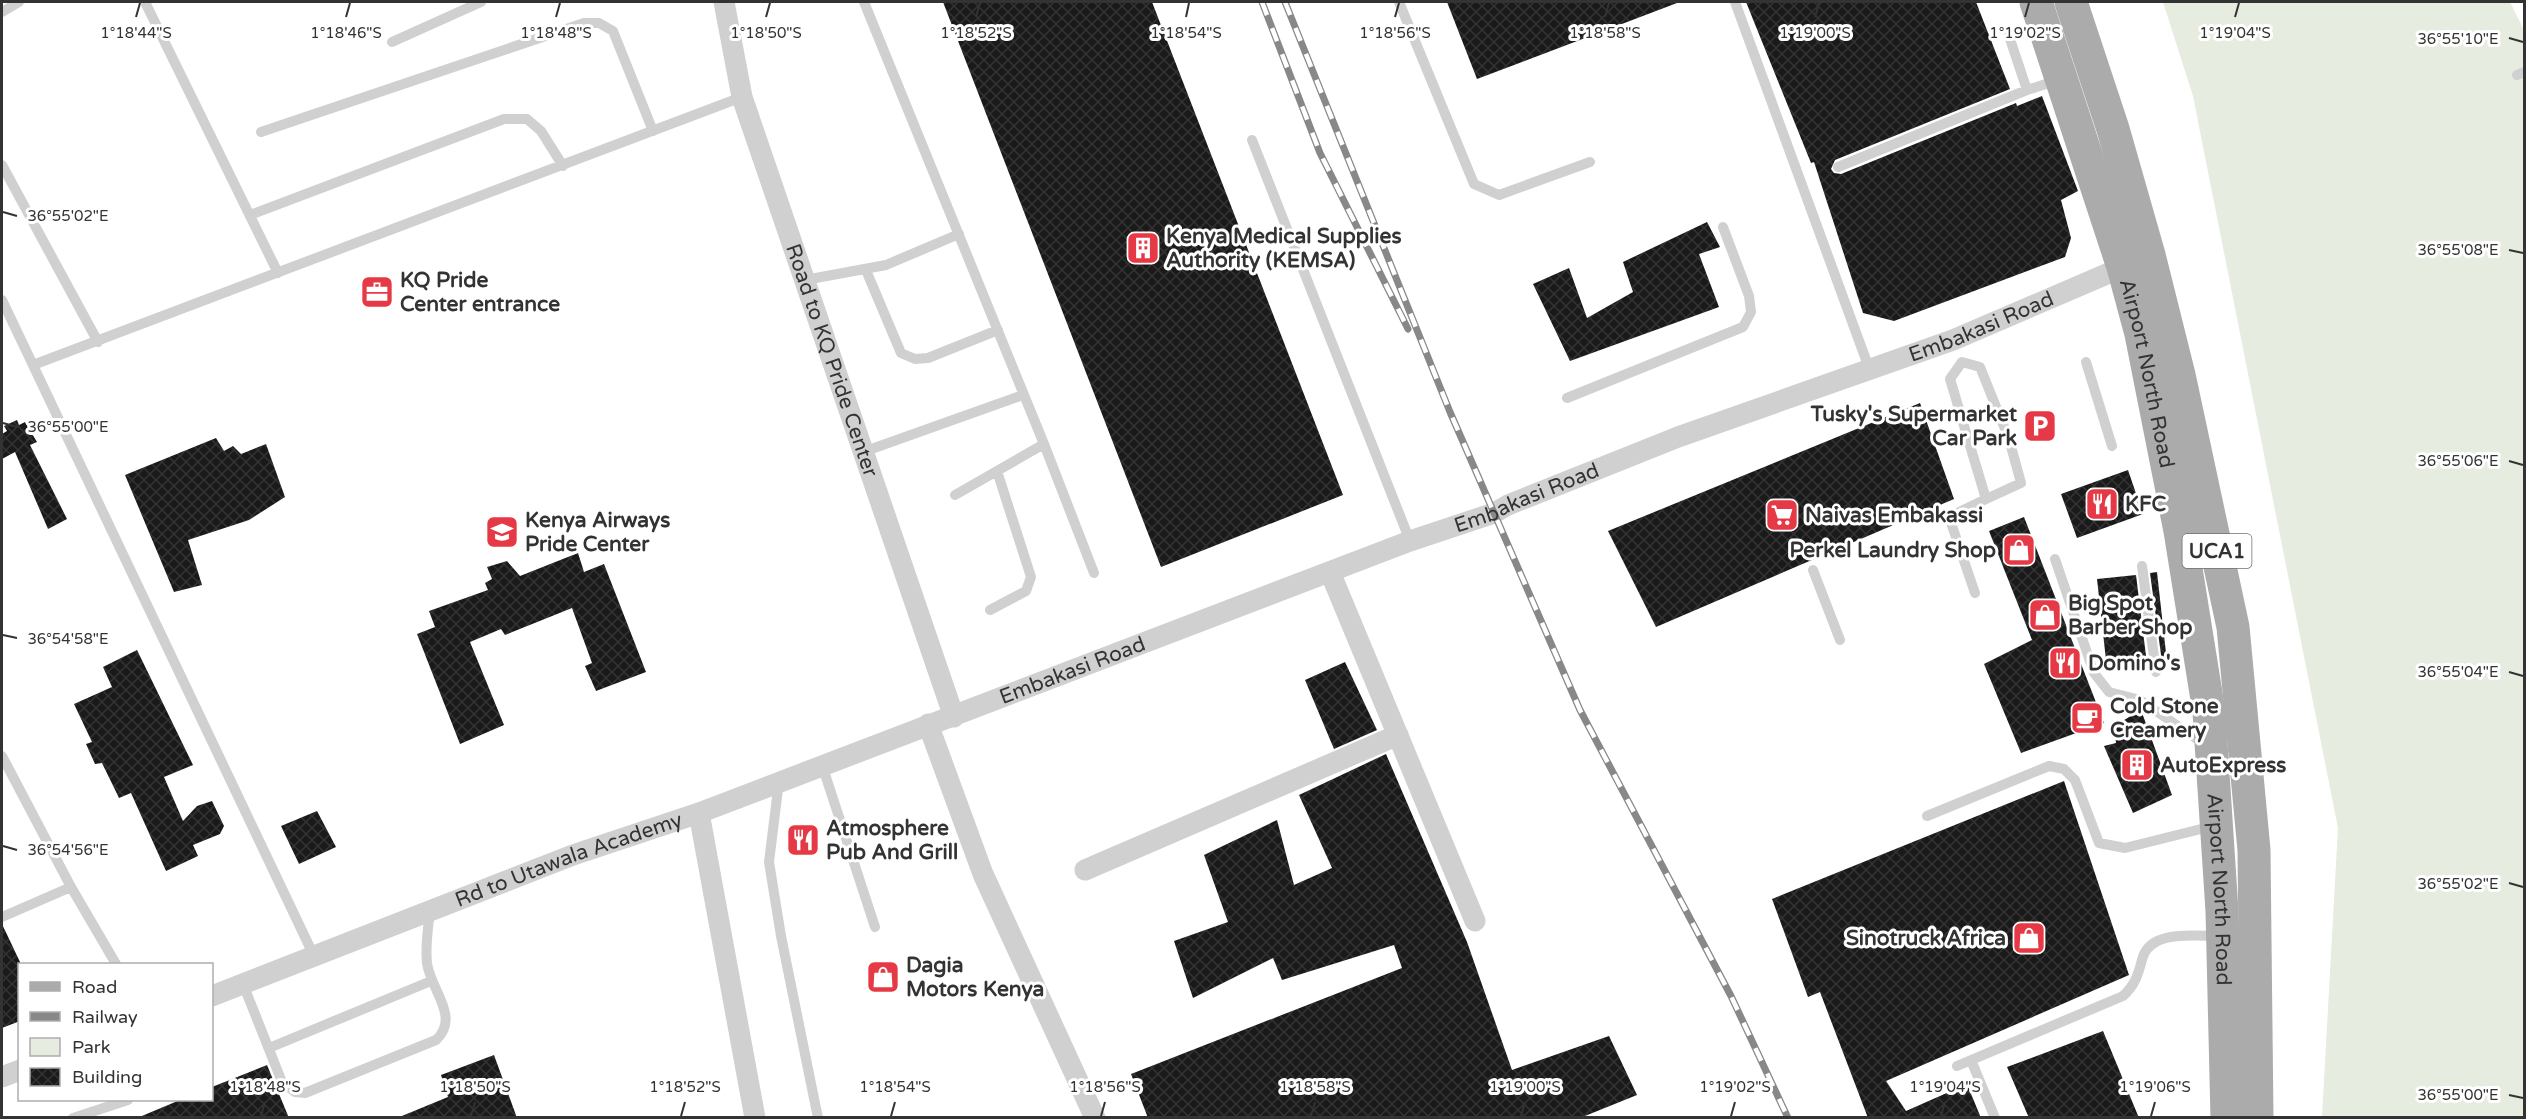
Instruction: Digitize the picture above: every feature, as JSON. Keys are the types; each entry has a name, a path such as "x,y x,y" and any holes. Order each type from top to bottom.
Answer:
{"main road":[{"name":"Airport North Road","path":"2036,2 2123,267 2141,334 2180,531 2209,712 2223,935 2228,1118"},
{"name":"Airport North Road","path":"2071,2 2113,129 2149,255 2179,375 2233,627 2254,850 2257,1118"}],"street":[{"name":"Road to KQ Pride Center","path":"724,2 742,97 954,717"},
{"name":"Embakasi Road","path":"928,724 954,717 1410,541 1494,513 1508,505 1678,437 1953,340 2123,267"},
{"path":"1330,572 1475,921"},
{"name":"Rd to Utawala Academy","path":"213,996 573,855 699,813 928,724"},
{"path":"928,724 983,874 1095,1118"},
{"path":"1085,870 1398,735"},
{"path":"699,813 755,1118"},
{"path":"2,1077 18,1071"}],"lane":[{"path":"2,12 19,2"},
{"path":"145,2 278,273"},
{"path":"392,42 481,2"},
{"path":"864,2 1044,444 1094,573"},
{"path":"1399,2 1474,184 1499,195 1590,162"},
{"path":"1735,2 1869,368"},
{"path":"261,132 584,23 599,23 613,31 653,131"},
{"path":"2010,36 2027,90"},
{"path":"1838,167 2027,90 2061,79"},
{"path":"33,365 742,97"},
{"path":"250,216 504,119 527,119 540,131 563,165"},
{"path":"1252,140 1410,541"},
{"path":"2,165 98,342"},
{"path":"1567,398 1743,327 1752,312 1749,296 1723,227"},
{"path":"805,280 886,265 959,234"},
{"path":"868,275 902,353 915,359 928,358 998,330"},
{"path":"2,300 314,956"},
{"path":"1953,340 1962,362"},
{"path":"1962,362 1980,367 2005,428 2021,483 1949,518 1975,593"},
{"path":"1962,362 1950,380 1986,499"},
{"path":"2086,362 2112,446"},
{"path":"863,452 1023,395"},
{"path":"955,495 1044,444"},
{"path":"990,610 1026,591 1031,577 997,471"},
{"path":"2055,559 2094,673 2109,692 2140,700 2211,749"},
{"path":"2142,566 2156,672"},
{"path":"1813,570 1840,640"},
{"path":"2,756 71,887 115,963"},
{"path":"822,765 875,927"},
{"path":"1928,816 2049,766 2064,769 2074,780 2099,843 2124,848 2216,825"},
{"path":"779,781 769,862 781,936 818,1118"},
{"path":"2,917 71,887"},
{"path":"243,984 282,1082 295,1092 305,1094 436,1040 442,1034 446,1014 431,981 427,946 430,911"},
{"path":"1956,1066 2123,996 2134,986 2144,949 2151,941 2172,937 2223,935"},
{"path":"269,1048 431,981"},
{"path":"1971,1060 1995,1118"},
{"path":"73,1118 125,1101"}],"green space":[{"path":"2163,2 2510,2 2524,30 2524,1117 2322,1117 2338,828 2193,96"}],"building":[{"name":"Kenya Medical Supplies Authority (KEMSA)","path":"943,2 1152,2 1343,495 1161,567"},
{"path":"1447,2 1677,2 1677,3 1477,79"},
{"path":"1746,2 1976,2 2010,89 1835,160 1831,169 1834,173 1841,174 2016,103 2017,106 2042,96 2078,191 2061,200 2071,238 2065,257 1894,321 1863,313 1814,162 1811,163"},
{"path":"1707,222 1720,247 1699,254 1719,307 1570,361 1533,284 1569,268 1587,318 1633,292 1623,262"},
{"name":"Naivas Embakassi","path":"1920,403 1954,499 1656,627 1608,531"},
{"path":"17,420 19,425 25,422 37,442 30,445 67,519 48,529 15,452 2,459 2,434 7,431 4,426"},
{"path":"216,438 224,451 233,446 241,454 266,444 285,497 249,520 188,540 202,585 174,592 125,475"},
{"name":"KFC","path":"2128,470 2143,514 2077,538 2061,494"},
{"path":"2024,517 2104,723 2021,753 1984,664 2032,640 1989,531"},
{"path":"578,553 584,572 604,564 646,672 596,691 585,666 592,663 572,608 505,635 501,629 470,642 504,725 460,744 417,634 435,627 429,611 488,590 485,583 492,579 487,567 507,561 520,576"},
{"path":"2157,572 2167,662 2162,662 2150,573"},
{"path":"2136,575 2147,664 2107,669 2097,579"},
{"path":"137,650 193,765 164,777 183,821 197,806 212,801 224,826 220,834 193,845 198,856 166,871 131,793 119,798 102,763 95,764 86,744 92,742 74,704 112,687 103,667"},
{"path":"1345,662 1377,730 1334,749 1305,680"},
{"name":"AutoExpress","path":"2141,710 2172,795 2133,813 2104,746 2116,743 2114,726"},
{"path":"1386,754 1467,942 1512,1070 1609,1036 1637,1095 1580,1118 1148,1118 1131,1074 1402,968 1394,945 1282,980 1273,958 1193,998 1174,941 1228,922 1204,855 1277,820 1294,885 1332,868 1299,795"},
{"path":"2064,781 2129,975 1886,1081 1906,1111 1967,1084 1981,1118 1868,1118 1820,992 1808,997 1772,899"},
{"path":"317,811 336,847 299,864 281,826"},
{"path":"2,924 20,963 18,963 18,1022 2,1028"},
{"path":"2103,1031 2139,1118 2029,1118 2007,1067"},
{"path":"494,1055 517,1118 397,1118 448,1097 441,1075"},
{"path":"267,1065 289,1118 137,1118 178,1101 213,1101 213,1087"}],"railway":[{"path":"1262,2 1320,153 1408,329"},
{"path":"1285,2 1450,412 1580,710 1731,996 1788,1118"}],"place":[{"name":"Kenya Medical Supplies Authority (KEMSA)","path":"1143,248"},
{"name":"KQ Pride Center entrance","path":"377,292"},
{"name":"Tusky's Supermarket Car Park","path":"2040,426"},
{"name":"KFC","path":"2102,504"},
{"name":"Naivas Embakassi","path":"1782,515"},
{"name":"Kenya Airways Pride Center","path":"502,532"},
{"name":"Perkel Laundry Shop","path":"2019,550"},
{"name":"Big Spot Barber Shop","path":"2045,615"},
{"name":"Domino's","path":"2065,663"},
{"name":"Cold Stone Creamery","path":"2087,718"},
{"name":"AutoExpress","path":"2137,765"},
{"name":"Atmosphere Pub And Grill","path":"803,840"},
{"name":"Sinotruck Africa","path":"2029,938"},
{"name":"Dagia Motors Kenya","path":"883,977"}]}
